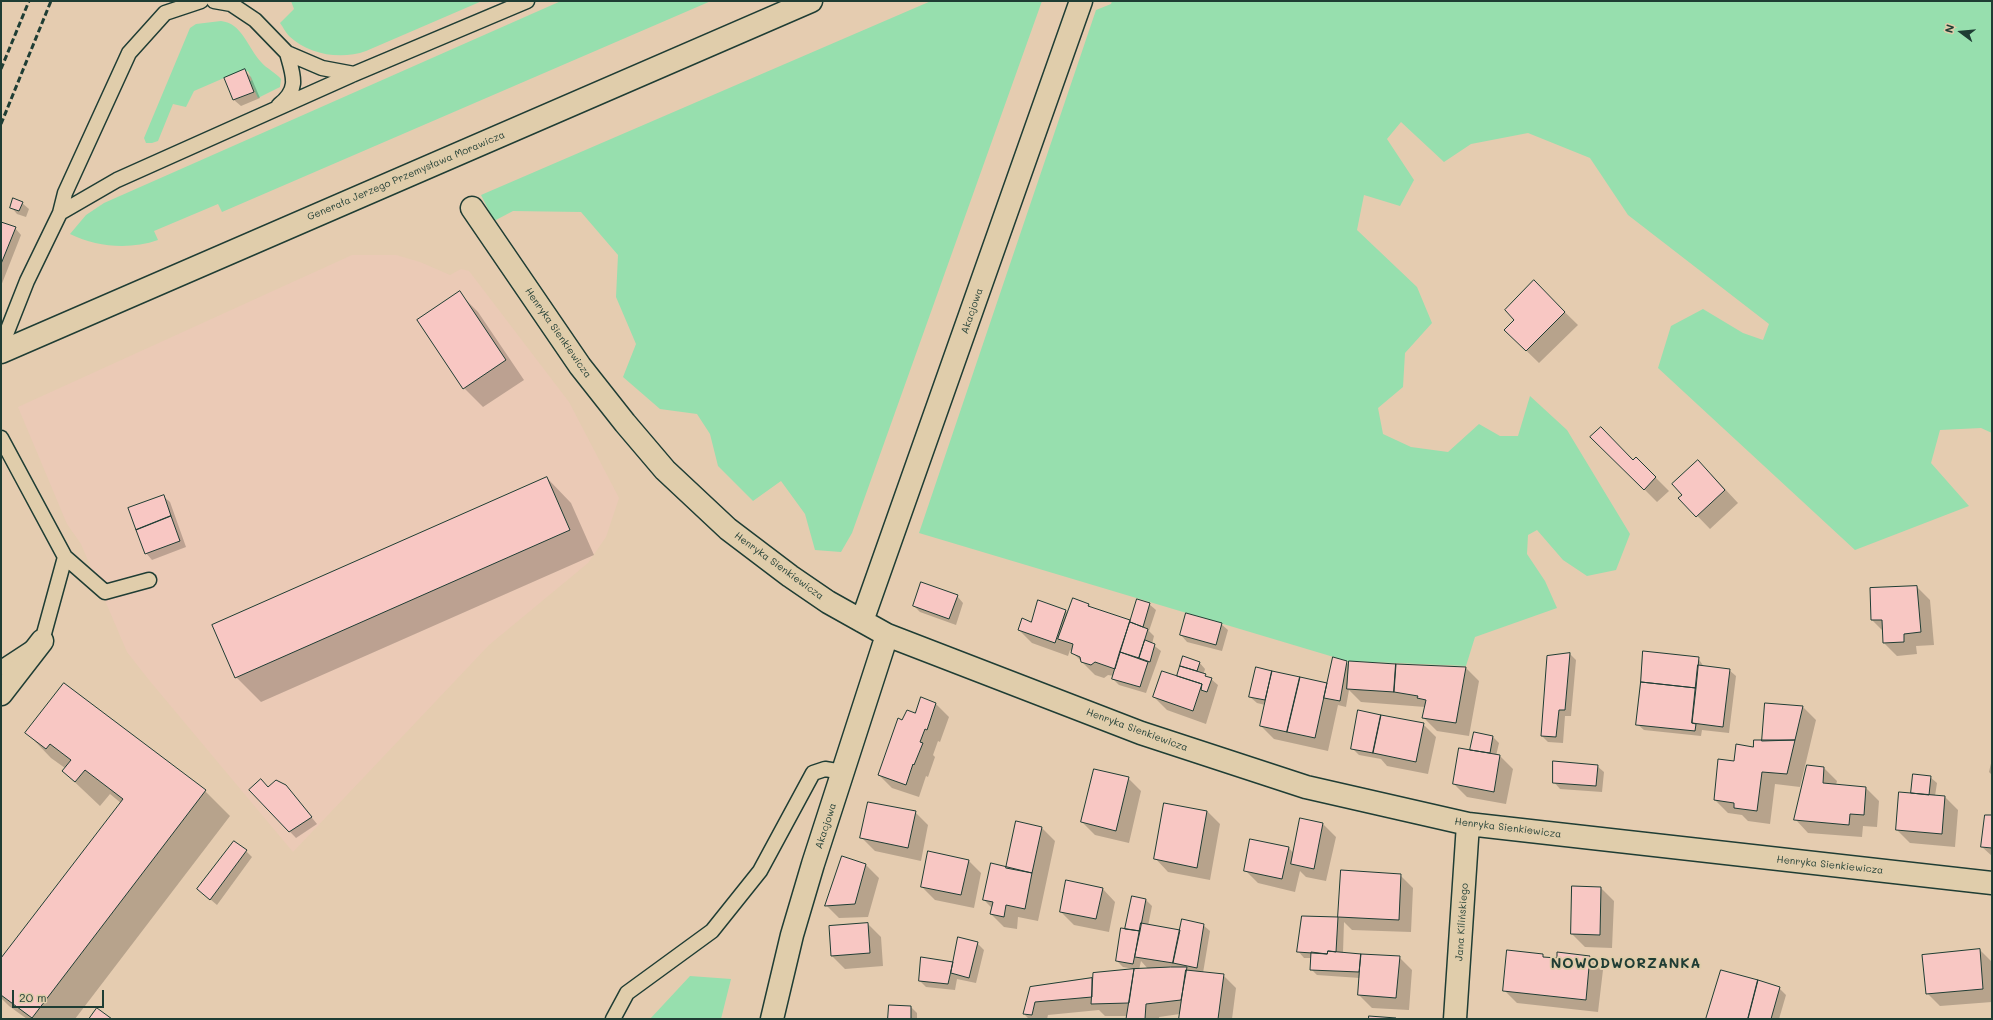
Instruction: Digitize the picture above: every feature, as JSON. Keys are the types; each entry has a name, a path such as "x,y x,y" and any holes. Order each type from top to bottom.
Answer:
{"street":[{"name":"Generała Jerzego Przemysława Morawicza","path":"1,352 811,1"},
{"name":"Akacjowa","path":"862,621 1081,1"},
{"name":"Henryka Sienkiewicza","path":"472,208 580,366 625,423 665,470 728,529 777,567 828,602 887,635 1141,733 1306,787 1468,824 1992,884"},
{"name":"Akacjowa","path":"772,1019 794,928 887,635"},
{"path":"1,694 42,641"},
{"name":"Jana Kilińskiego","path":"1455,1019 1468,824"}],"lane":[{"path":"1,347 27,280 60,213 65,193 129,53 164,13 201,1"},
{"path":"214,1 231,4 255,20 287,53 322,68 354,74"},
{"path":"60,213 116,180 354,74 528,1"},
{"path":"267,113 289,97 294,78 287,53"},
{"path":"1,438 65,557 105,592 149,580"},
{"path":"1,668 42,641 65,557"},
{"path":"613,1019 627,993 712,931 717,925 760,871 813,773 825,769 843,772"}],"shaded area":[{"path":"352,255 396,255 420,262 450,275 461,269 469,271 569,402 619,498 606,537 588,563 489,645 293,852 127,652 81,544 67,524 18,407"}],"green space":[{"path":"291,1 482,1 366,51 356,54 336,55 326,54 306,48 288,35 280,23 294,9"},
{"path":"561,1 711,1 222,212 218,204 154,231 158,240 136,245 113,246 91,242 70,234 86,215 104,203"},
{"path":"931,1 1042,1 852,533 841,552 815,550 805,514 781,481 753,501 718,466 710,434 697,414 660,409 623,377 636,344 616,297 618,255 581,212 513,211 494,221 481,195"},
{"path":"1112,1 1992,1 1992,433 1981,428 1940,430 1931,463 1969,506 1855,550 1658,368 1671,326 1703,309 1743,333 1763,340 1769,324 1628,215 1590,158 1528,133 1471,144 1444,162 1401,122 1387,139 1414,180 1400,206 1364,195 1357,230 1417,287 1432,323 1405,353 1403,387 1378,408 1383,434 1411,447 1448,452 1479,424 1500,436 1518,436 1530,396 1567,430 1630,534 1616,570 1587,576 1563,560 1537,530 1528,535 1527,554 1545,581 1557,608 1475,637 1466,666 1347,661 919,533 1096,10 1111,4"},
{"path":"221,21 234,26 239,31 261,62 281,79 280,87 258,98 250,81 252,80 248,71 224,78 194,91 186,107 173,104 158,141 146,143 144,138 190,28 196,24"},
{"path":"690,976 731,979 721,1019 650,1019"}],"building":[{"path":"245,69 254,92 233,100 224,78"},
{"path":"13,198 23,202 19,211 10,208"},
{"path":"1,222 16,227 1,264"},
{"path":"1534,280 1565,312 1526,351 1504,330 1514,320 1505,310"},
{"path":"460,291 506,360 463,389 417,320"},
{"path":"1601,427 1633,460 1636,457 1656,477 1644,490 1590,437"},
{"path":"1698,460 1725,490 1696,517 1678,498 1682,495 1672,484"},
{"path":"547,477 570,530 235,678 212,625"},
{"path":"164,495 171,516 136,530 128,508"},
{"path":"171,516 180,541 145,554 136,530"},
{"path":"921,582 958,595 949,619 913,606"},
{"path":"1917,586 1921,632 1904,634 1904,642 1883,643 1882,620 1871,620 1870,588"},
{"path":"1073,598 1089,604 1088,606 1130,620 1115,669 1095,662 1091,665 1081,662 1080,657 1071,653 1073,644 1058,639"},
{"path":"1137,599 1150,603 1143,627 1130,622"},
{"path":"1038,600 1066,610 1055,643 1018,630 1022,618 1031,622"},
{"path":"1186,613 1222,623 1216,645 1180,635"},
{"path":"1130,622 1148,629 1139,658 1120,652"},
{"path":"1145,640 1155,644 1150,662 1139,658"},
{"path":"1643,651 1699,657 1696,688 1641,682"},
{"path":"1120,652 1148,662 1140,687 1112,679"},
{"path":"1570,653 1565,710 1559,710 1556,737 1541,736 1547,656"},
{"path":"1183,656 1200,662 1197,671 1180,666"},
{"path":"1333,657 1347,661 1340,701 1324,698"},
{"path":"1349,661 1396,664 1394,692 1347,689"},
{"path":"1396,664 1466,667 1456,723 1422,718 1426,700 1417,698 1418,696 1394,692"},
{"path":"1698,665 1730,669 1723,727 1692,723"},
{"path":"1180,666 1206,674 1205,676 1212,678 1207,692 1201,690 1202,684 1177,676"},
{"path":"1256,667 1272,671 1265,700 1249,697"},
{"path":"1162,671 1202,684 1193,711 1153,697"},
{"path":"1272,671 1300,677 1287,732 1260,726"},
{"path":"1300,677 1327,683 1315,738 1287,732"},
{"path":"1641,682 1696,688 1692,723 1696,724 1695,731 1636,725"},
{"path":"64,683 206,790 32,1018 1,995 1,958 123,799 85,770 75,782 62,771 71,760 50,744 46,749 25,733"},
{"path":"921,697 936,703 927,730 925,729 920,742 923,743 914,765 913,764 906,785 878,775 898,718 902,720 907,710 915,713"},
{"path":"1765,703 1803,706 1795,740 1762,741"},
{"path":"1358,710 1381,715 1373,753 1351,749"},
{"path":"1381,715 1424,723 1416,762 1373,753"},
{"path":"1474,732 1493,736 1490,753 1470,750"},
{"path":"1754,740 1795,740 1787,774 1762,772 1757,811 1734,808 1734,803 1714,800 1718,759 1734,761 1736,744 1753,747"},
{"path":"1459,748 1500,755 1494,792 1453,784"},
{"path":"1553,761 1598,765 1596,786 1553,783"},
{"path":"1807,765 1824,767 1823,783 1866,787 1864,815 1850,814 1849,825 1794,820"},
{"path":"1094,769 1129,777 1116,831 1081,822"},
{"path":"1913,774 1931,776 1929,795 1911,793"},
{"path":"261,779 268,787 276,780 286,785 312,817 289,832 249,790"},
{"path":"1899,792 1945,796 1942,834 1896,830"},
{"path":"868,802 916,811 908,848 860,838"},
{"path":"1164,803 1207,811 1197,868 1154,859"},
{"path":"1985,815 1992,815 1992,848 1981,847"},
{"path":"1300,818 1323,823 1314,869 1291,864"},
{"path":"1016,821 1042,827 1032,873 1006,868"},
{"path":"1250,839 1289,847 1282,879 1244,871"},
{"path":"234,841 247,850 210,900 197,889"},
{"path":"928,851 969,860 961,895 921,887"},
{"path":"842,856 866,864 855,904 825,906"},
{"path":"991,863 1032,873 1025,909 1006,905 1004,917 990,914 993,902 983,900"},
{"path":"1341,870 1401,874 1399,920 1338,917"},
{"path":"1066,880 1103,888 1096,919 1060,912"},
{"path":"1572,886 1601,887 1600,935 1571,934"},
{"path":"1132,896 1146,899 1140,931 1125,929"},
{"path":"1302,916 1338,917 1336,952 1328,951 1327,954 1297,952"},
{"path":"1182,919 1204,924 1197,968 1173,963"},
{"path":"868,923 870,953 831,956 829,926"},
{"path":"1141,923 1180,930 1173,963 1135,957"},
{"path":"1121,928 1140,931 1133,964 1116,961"},
{"path":"958,937 978,942 969,978 951,973"},
{"path":"1980,949 1983,989 1926,994 1922,955"},
{"path":"1507,950 1543,954 1543,957 1557,958 1557,952 1590,956 1586,1000 1503,991"},
{"path":"1328,951 1361,954 1359,972 1310,970 1311,952 1327,954"},
{"path":"1361,954 1400,956 1396,998 1358,995"},
{"path":"921,957 953,962 948,984 919,981"},
{"path":"1187,967 1181,1000 1146,1004 1145,1019 1126,1019 1134,969"},
{"path":"1134,969 1129,1003 1091,1004 1093,973"},
{"path":"1186,970 1224,974 1218,1019 1179,1019"},
{"path":"1721,970 1758,980 1748,1019 1706,1019"},
{"path":"1092,978 1092,997 1035,1002 1032,1015 1023,1014 1030,987"},
{"path":"1758,980 1780,987 1771,1019 1748,1019"},
{"path":"889,1005 911,1006 911,1019 888,1019"},
{"path":"97,1008 112,1019 89,1019"},
{"path":"1369,1016 1396,1018 1396,1019 1369,1019"}],"railway":[{"path":"1,69 29,1"},
{"path":"1,124 51,1"}],"district":[{"name":"NOWODWORZANKA","path":"1626,964"}]}
